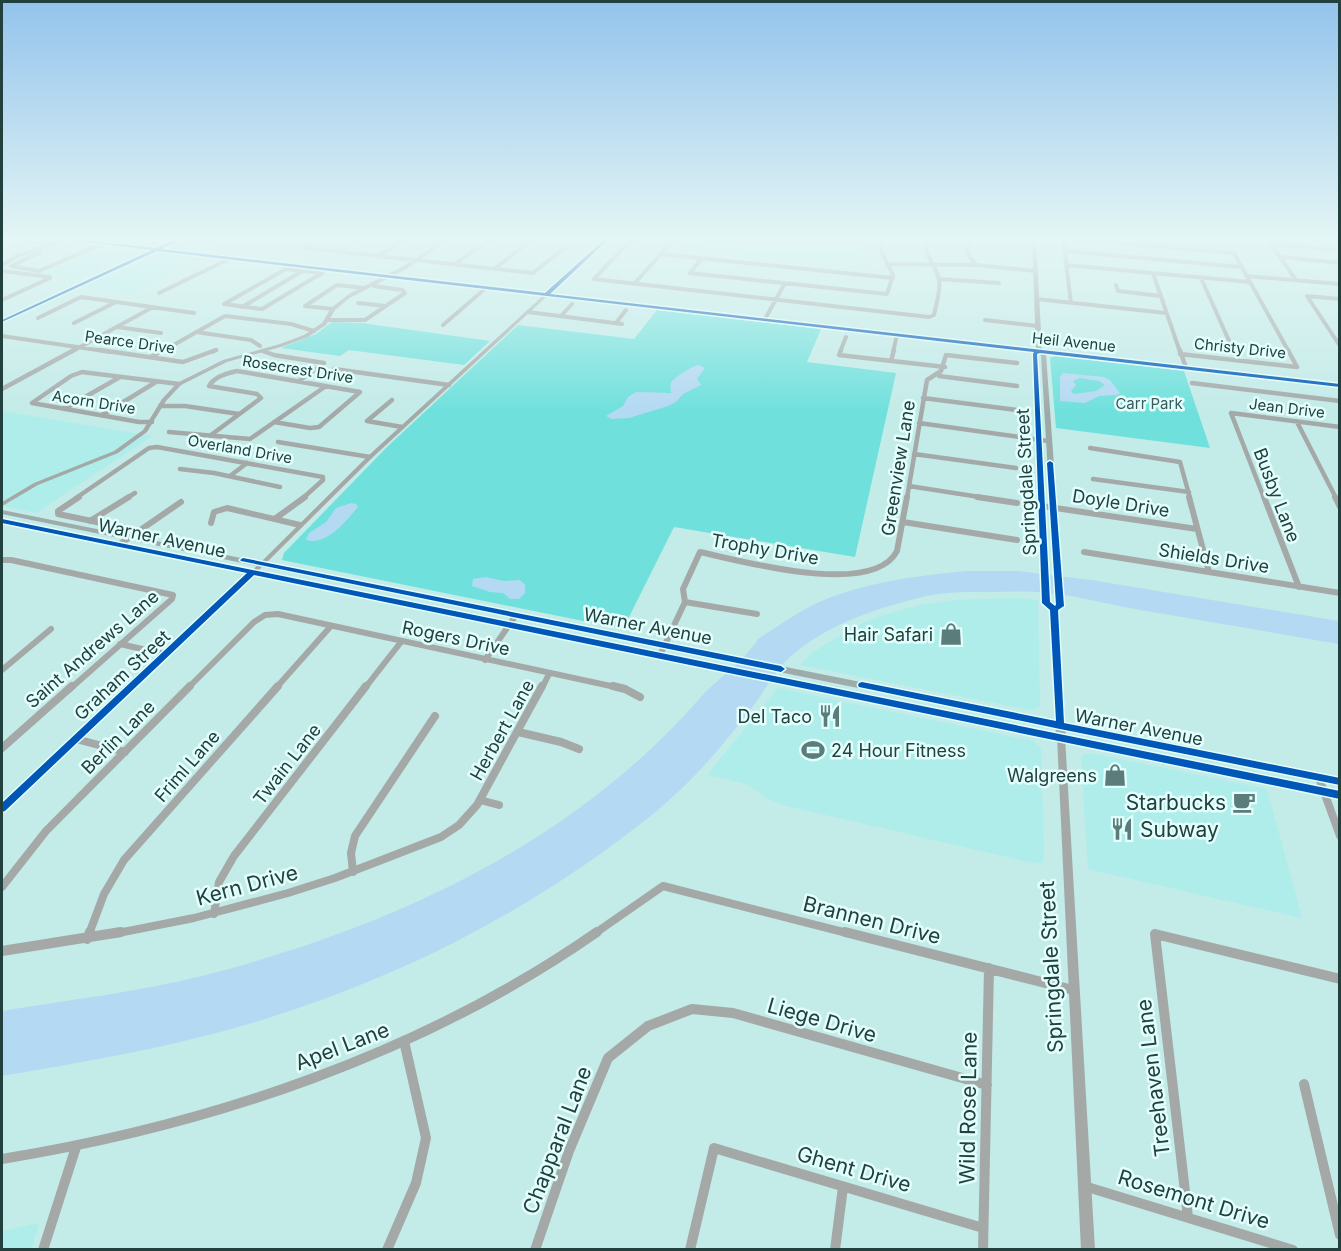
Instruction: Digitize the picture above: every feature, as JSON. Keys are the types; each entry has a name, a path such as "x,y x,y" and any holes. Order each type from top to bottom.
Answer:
{"main road":[{"path":"2,316 45,296"},
{"path":"2,321 55,296"},
{"name":"Heil Avenue","path":"568,296 1340,386"},
{"name":"Springdale Street","path":"1037,299 1039,351 1035,354 1046,603 1054,609 1061,732"},
{"name":"Springdale Street","path":"1039,351 1044,355 1060,606 1054,609"},
{"name":"Warner Avenue","path":"2,512 813,675 861,691"},
{"name":"Warner Avenue","path":"2,521 772,678 861,691 1061,732 1240,762 1340,782"},
{"path":"772,678 790,677 806,680 812,679 813,675"},
{"name":"Warner Avenue","path":"1061,732 1173,760 1340,795"},
{"path":"1173,760 1175,754 1221,763 1240,762"}],"street":[{"path":"237,296 224,304 264,308 283,296"},
{"path":"241,307 259,296"},
{"path":"320,296 305,306 333,309"},
{"path":"2,504 36,484 106,456 127,445 145,431 160,406 179,384 216,364 262,348 298,339 314,331 328,320 333,309 349,296"},
{"path":"328,320 365,320 398,296"},
{"path":"443,325 476,296"},
{"name":"Graham Street","path":"2,808 253,572 370,457 544,296"},
{"path":"744,296 932,316 936,296"},
{"path":"765,319 778,296"},
{"path":"1070,296 1071,303"},
{"path":"1161,296 1186,368"},
{"path":"1209,296 1238,360"},
{"name":"Christy Drive","path":"1180,354 1297,367 1258,296"},
{"path":"1307,296 1340,346"},
{"path":"1311,296 1340,299"},
{"path":"38,318 81,297 194,313"},
{"path":"1037,299 1166,313"},
{"path":"75,323 116,302"},
{"path":"358,303 387,306"},
{"path":"561,316 572,304"},
{"path":"3,389 153,307"},
{"path":"616,323 626,310"},
{"path":"528,312 622,324"},
{"path":"151,357 225,316 291,324 314,331"},
{"path":"985,320 1038,326"},
{"path":"116,327 161,333"},
{"path":"195,332 251,340 274,355 324,363 299,381"},
{"path":"891,361 897,335"},
{"name":"Pearce Drive","path":"2,336 190,361 216,350"},
{"path":"846,337 839,355 945,367"},
{"name":"Greenview Lane","path":"825,575 849,576 868,572 883,566 895,556 927,380 939,376 945,367 946,355 1017,363"},
{"path":"334,369 449,385"},
{"name":"Rosecrest Drive","path":"239,414 260,399 260,396 209,386 211,382 232,371 360,392 319,427 310,428 274,422"},
{"name":"Acorn Drive","path":"120,376 82,372 71,376 32,403 152,422"},
{"path":"63,409 120,376 179,384"},
{"path":"939,376 1017,386"},
{"path":"102,415 157,382"},
{"path":"1192,383 1340,401"},
{"path":"169,432 189,431 241,440 250,439 326,386"},
{"path":"923,398 1017,411"},
{"path":"392,400 367,421 402,427"},
{"path":"160,406 185,406 239,414"},
{"name":"Jean Drive","path":"1231,413 1340,427"},
{"name":"Busby Lane","path":"1231,413 1299,587"},
{"path":"211,435 239,414"},
{"path":"1297,422 1340,507"},
{"path":"919,423 1048,441"},
{"path":"278,442 370,457"},
{"name":"Overland Drive","path":"90,521 58,514 58,511 153,447 323,477 323,480 276,519"},
{"path":"1090,448 1180,462 1209,572"},
{"path":"914,454 1016,468"},
{"path":"230,476 247,463"},
{"path":"2,498 38,479 80,466"},
{"path":"180,470 230,476 280,487"},
{"path":"1093,479 1189,492"},
{"path":"909,486 1017,503"},
{"path":"90,521 135,494"},
{"path":"120,544 181,502"},
{"name":"Doyle Drive","path":"1042,506 1197,529"},
{"path":"211,523 214,512 222,508 300,525"},
{"path":"90,521 140,531"},
{"path":"903,522 1017,540"},
{"name":"Trophy Drive","path":"685,602 683,589 700,552 825,575"},
{"name":"Shields Drive","path":"1084,552 1340,593"},
{"name":"Saint Andrews Lane","path":"2,560 22,562 173,595 2,748"},
{"path":"660,655 685,602 758,614"},
{"name":"Rogers Drive","path":"265,615 278,614 625,689 640,697"},
{"name":"Berlin Lane","path":"2,887 46,831 254,622 265,615"},
{"path":"485,660 516,615"},
{"name":"Friml Lane","path":"87,939 104,894 124,860 331,626"},
{"path":"2,670 51,629"},
{"name":"Twain Lane","path":"214,914 219,882 234,856 401,642"},
{"path":"120,644 164,654"},
{"name":"Herbert Lane","path":"480,800 549,674"},
{"path":"353,872 351,853 354,836 435,716"},
{"path":"518,732 561,742 579,749"},
{"name":"Springdale Street","path":"1061,732 1088,1250"},
{"path":"76,739 125,752"},
{"path":"1319,778 1340,836"},
{"path":"480,800 500,805"},
{"name":"Kern Drive","path":"2,951 87,939 214,914 289,894 353,872 430,841 459,825 480,800"},
{"name":"Brannen Drive","path":"663,886 1073,990"},
{"name":"Apel Lane","path":"2,1159 76,1147 253,1100 404,1041 500,991 578,945 663,886"},
{"name":"Treehaven Lane","path":"1188,1217 1155,934 1340,979"},
{"name":"Wild Rose Lane","path":"983,1250 989,968"},
{"name":"Liege Drive","path":"648,1026 692,1009 733,1013 987,1085"},
{"name":"Chapparal Lane","path":"535,1250 569,1151 608,1058 648,1026"},
{"path":"387,1250 416,1183 426,1138 404,1041"},
{"path":"1304,1084 1340,1234"},
{"path":"43,1250 76,1147"},
{"name":"Ghent Drive","path":"690,1250 714,1148 983,1227"},
{"name":"Rosemont Drive","path":"1084,1186 1293,1250"},
{"path":"835,1250 843,1187"}],"shaded area":[{"path":"699,365 705,368 697,379 701,385 683,394 676,402 629,418 612,419 606,416 623,406 628,397 636,392 671,393 671,384 679,375"},
{"path":"1063,373 1104,377 1110,380 1120,393 1099,396 1085,403 1060,401 1060,377","holes":["1080,378 1099,381 1105,385 1096,391 1074,394 1071,391 1076,385 1073,381"]},
{"path":"2,411 152,436 36,513 2,506"},
{"path":"351,503 358,507 329,536 314,541 306,540 309,533 326,522 336,508"},
{"path":"966,571 1018,571 1091,580 1339,621 1339,644 1050,593 943,593 884,608 834,627 790,657 716,752 667,802 609,848 563,879 469,935 369,981 318,1001 233,1029 167,1045 2,1076 2,1011 128,991 202,976 341,933 408,906 474,874 536,838 595,796 650,750 708,690 738,663 758,639 794,616 817,603 872,585"},
{"path":"486,577 504,581 520,580 525,585 525,593 519,599 510,599 503,593 490,592 472,586 473,579"},
{"path":"1016,598 1038,600 1040,707 1031,710 800,665 812,653 850,629 877,617 920,605 956,600"},
{"path":"778,688 1033,741 1041,748 1044,859 1040,863 1029,862 787,806 768,799 747,784 707,775"},
{"path":"1090,753 1267,789 1302,918 1088,869 1081,757"},
{"path":"39,1223 32,1249 2,1249 2,1231"}],"green space":[{"path":"657,310 821,329 807,362 896,373 855,557 674,527 623,629 282,560 284,553 387,447 518,325 634,339"},
{"path":"332,322 362,323 490,341 464,365 349,350 340,356 281,348 316,334"},
{"name":"Carr Park","path":"1056,356 1184,371 1210,448 1056,428 1050,358"}],"cycle path":[{"path":"2,321 55,296"},
{"path":"562,296 1340,386"},
{"path":"1039,351 1035,354 1046,603 1054,609 1060,726"},
{"path":"1050,463 1060,606 1054,609"},
{"path":"2,521 1340,795"},
{"path":"243,560 781,669"},
{"path":"2,808 253,572"},
{"path":"862,685 1340,782"}],"place":[{"name":"Hair Safari","path":"951,634"},
{"name":"Del Taco","path":"830,716"},
{"name":"24 Hour Fitness","path":"813,750"},
{"name":"Walgreens","path":"1115,775"},
{"name":"Starbucks","path":"1244,802"},
{"name":"Subway","path":"1122,829"}]}
